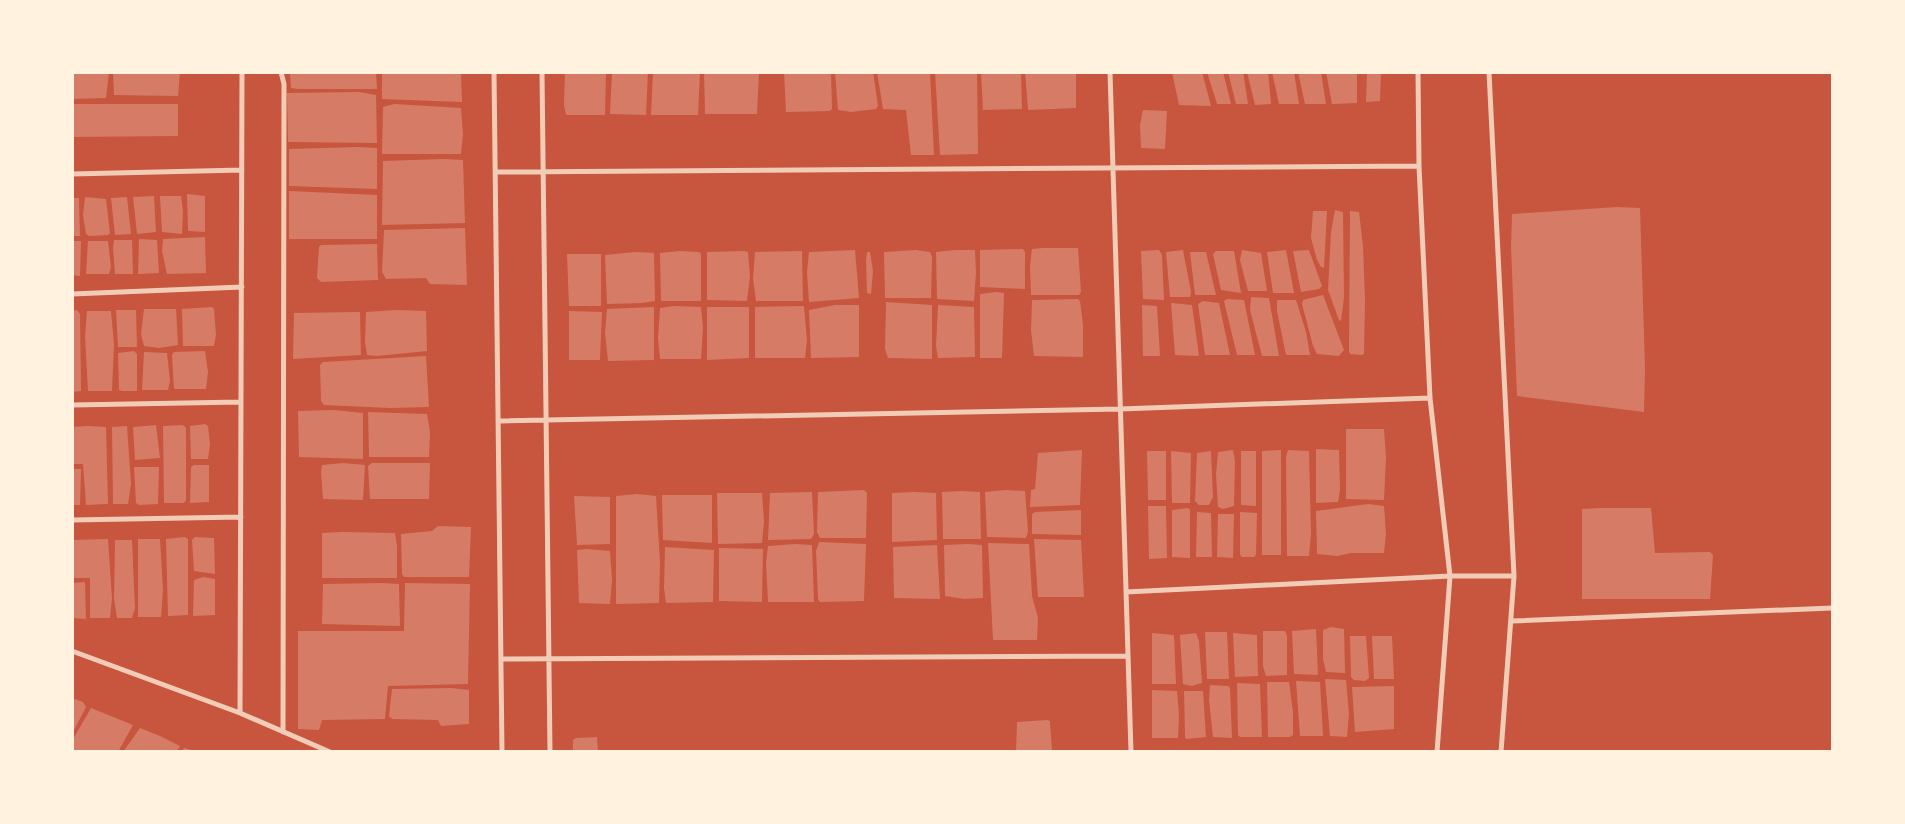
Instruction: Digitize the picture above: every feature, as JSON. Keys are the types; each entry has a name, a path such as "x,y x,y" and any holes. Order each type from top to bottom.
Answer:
{"street":[{"path":"240,713 242,72"},
{"path":"281,72 284,84 283,732"},
{"path":"494,72 502,752"},
{"path":"542,72 550,752"},
{"path":"1110,72 1131,752"},
{"path":"1418,72 1419,166 1430,398 1450,576 1437,752"},
{"path":"1489,72 1514,576 1501,752"},
{"path":"495,172 1419,166"},
{"path":"72,174 242,170"},
{"path":"72,294 242,287"},
{"path":"498,422 546,419 1120,409 1430,398"},
{"path":"72,405 241,402"},
{"path":"72,520 240,517"},
{"path":"1126,592 1450,576 1514,576"},
{"path":"1512,621 1832,608"},
{"path":"72,651 240,713 330,752"},
{"path":"501,659 1128,656"}],"building":[{"path":"72,72 109,72 106,98 72,99"},
{"path":"113,72 180,72 178,96 114,95"},
{"path":"290,72 376,72 377,89 291,88"},
{"path":"382,72 461,72 462,102 382,99"},
{"path":"565,72 606,72 605,115 566,115 564,105"},
{"path":"612,72 648,72 646,115 610,114"},
{"path":"653,72 700,72 698,115 651,115"},
{"path":"704,72 759,72 757,114 705,114"},
{"path":"784,72 831,72 832,109 830,111 786,112"},
{"path":"835,72 873,72 878,106 876,109 851,112 838,110"},
{"path":"877,72 930,72 934,155 911,155 906,110 883,109"},
{"path":"935,72 977,72 978,154 940,155"},
{"path":"981,72 1021,72 1022,109 983,110"},
{"path":"1025,72 1076,72 1076,108 1028,110"},
{"path":"1172,72 1202,72 1211,106 1179,105"},
{"path":"1207,72 1223,72 1231,104 1217,104"},
{"path":"1228,72 1243,72 1248,104 1236,104"},
{"path":"1247,72 1268,72 1271,104 1255,105"},
{"path":"1272,72 1294,72 1299,104 1279,104"},
{"path":"1298,72 1321,72 1326,104 1305,104"},
{"path":"1326,72 1357,72 1357,103 1332,104"},
{"path":"1367,72 1381,72 1380,101 1366,102"},
{"path":"359,92 376,95 377,143 288,142 287,93"},
{"path":"72,104 178,104 178,136 72,137"},
{"path":"394,104 461,108 463,134 461,154 382,154 383,107"},
{"path":"1143,110 1167,111 1165,149 1141,148 1140,125"},
{"path":"377,148 377,189 289,186 289,149"},
{"path":"463,160 465,223 382,225 383,161"},
{"path":"289,191 377,195 377,239 289,239"},
{"path":"187,194 205,196 205,232 188,231"},
{"path":"154,196 156,232 137,234 133,197"},
{"path":"160,196 181,196 183,211 182,234 162,232"},
{"path":"85,197 106,199 110,233 108,235 89,236 86,234 83,215"},
{"path":"127,197 131,234 115,235 111,198"},
{"path":"72,198 79,198 80,236 72,236"},
{"path":"1617,207 1640,208 1645,368 1644,412 1517,396 1511,247 1512,214"},
{"path":"1335,210 1343,212 1344,298 1341,321 1328,290 1331,232"},
{"path":"1313,211 1327,211 1324,268 1321,267 1317,260 1311,238"},
{"path":"1350,211 1359,212 1363,246 1365,300 1364,354 1362,355 1350,354 1349,350"},
{"path":"465,228 467,285 430,284 426,278 386,279 382,272 384,230"},
{"path":"205,237 206,273 167,274 162,251 163,239"},
{"path":"139,239 157,240 159,273 138,274"},
{"path":"114,240 132,240 133,274 115,274"},
{"path":"72,241 81,241 80,276 72,275"},
{"path":"88,241 108,241 111,267 109,274 86,274"},
{"path":"377,244 378,280 321,282 317,278 319,247 321,245"},
{"path":"1078,248 1081,292 1079,295 1031,295 1030,266 1032,249"},
{"path":"1023,249 1025,252 1025,289 980,287 980,250"},
{"path":"855,250 859,298 809,302 807,272 809,252"},
{"path":"916,250 930,252 932,257 931,298 885,298 884,252"},
{"path":"975,250 974,301 937,299 936,252"},
{"path":"1159,250 1162,255 1164,300 1143,299 1141,251"},
{"path":"1183,250 1191,292 1190,297 1170,297 1166,252"},
{"path":"1242,250 1261,253 1267,291 1248,291 1240,260"},
{"path":"1286,250 1294,293 1273,293 1267,252"},
{"path":"1309,250 1322,286 1319,289 1301,292 1293,251"},
{"path":"802,251 803,301 756,301 753,278 755,252"},
{"path":"1216,251 1234,251 1241,293 1221,290 1213,254"},
{"path":"635,252 654,253 655,301 607,304 605,255"},
{"path":"699,252 701,254 701,301 661,301 660,253"},
{"path":"707,252 748,252 750,276 747,301 707,300"},
{"path":"867,252 870,252 873,271 871,294 867,293"},
{"path":"1190,252 1206,252 1216,295 1195,295"},
{"path":"567,254 601,254 601,306 569,306"},
{"path":"1004,293 1002,358 980,358 980,294"},
{"path":"1323,295 1344,350 1339,356 1317,354 1313,346 1302,304 1303,300"},
{"path":"1251,297 1269,298 1279,356 1262,356 1250,310"},
{"path":"1078,299 1080,301 1083,325 1083,357 1034,356 1031,330 1032,300"},
{"path":"1227,299 1244,300 1255,355 1237,355 1224,301"},
{"path":"1277,300 1296,300 1306,332 1310,355 1286,355 1277,311"},
{"path":"1203,301 1219,303 1230,355 1205,355 1198,304"},
{"path":"886,302 932,305 932,359 888,358 885,349"},
{"path":"1171,303 1192,305 1199,356 1175,355"},
{"path":"835,305 859,305 859,357 811,358 809,310"},
{"path":"938,305 974,307 975,357 938,358 936,346"},
{"path":"1142,305 1157,306 1160,356 1143,356"},
{"path":"674,306 701,307 703,328 701,359 660,359 658,338 660,308"},
{"path":"804,306 807,341 805,358 755,358 755,307"},
{"path":"212,307 214,309 216,335 214,346 183,346 182,309"},
{"path":"654,307 654,360 608,361 605,333 607,309"},
{"path":"707,307 749,307 749,358 707,360"},
{"path":"144,309 176,309 178,345 159,348 144,346 141,334"},
{"path":"77,310 80,314 81,391 72,392 72,311"},
{"path":"116,310 136,310 137,347 118,347"},
{"path":"87,311 111,311 114,344 112,391 88,391 85,336"},
{"path":"426,311 427,351 377,356 367,355 365,342 366,312"},
{"path":"569,311 602,312 600,360 569,360"},
{"path":"360,312 361,355 293,359 294,313"},
{"path":"134,351 137,354 137,391 119,390 118,353"},
{"path":"205,351 208,372 206,389 174,389 172,355 174,352"},
{"path":"144,352 167,353 170,381 168,390 142,390"},
{"path":"426,356 429,407 390,408 324,405 321,401 320,365 323,362"},
{"path":"334,410 363,413 363,459 299,457 298,411"},
{"path":"368,412 427,414 430,432 429,457 369,457"},
{"path":"205,424 208,426 210,445 208,459 191,459 190,426"},
{"path":"156,425 160,458 135,460 133,427"},
{"path":"183,425 186,428 186,500 184,503 164,503 163,426"},
{"path":"127,426 131,484 128,504 113,504 112,427"},
{"path":"72,427 106,427 108,504 86,505 83,464 72,464"},
{"path":"1346,429 1384,429 1386,457 1384,500 1346,499"},
{"path":"1316,449 1339,450 1340,490 1338,502 1316,503"},
{"path":"1082,450 1080,505 1030,507 1031,490 1035,489 1038,453"},
{"path":"1233,450 1235,461 1234,506 1223,509 1218,507 1216,474 1218,452"},
{"path":"1281,450 1281,555 1262,555 1262,451"},
{"path":"1288,450 1309,451 1311,533 1309,556 1287,556 1286,457"},
{"path":"1147,451 1166,451 1166,500 1148,500"},
{"path":"1171,451 1191,453 1190,503 1172,503"},
{"path":"1211,451 1213,497 1209,505 1199,505 1195,501 1197,453"},
{"path":"1241,451 1256,451 1256,506 1241,505"},
{"path":"343,463 365,465 363,500 323,499 322,465"},
{"path":"372,463 430,463 429,499 370,499 368,466"},
{"path":"194,465 209,465 209,502 190,503 191,467"},
{"path":"134,467 159,467 158,504 139,505 136,503"},
{"path":"72,469 81,469 80,505 72,505"},
{"path":"864,490 867,493 866,538 820,538 817,532 818,492"},
{"path":"1025,491 1028,531 1026,538 987,537 985,492"},
{"path":"812,492 814,534 811,539 768,540 770,493"},
{"path":"942,492 980,492 981,539 943,539"},
{"path":"717,493 762,493 764,521 762,543 718,544"},
{"path":"892,493 936,493 937,540 892,542"},
{"path":"637,494 656,496 660,562 659,603 616,604 616,496"},
{"path":"662,495 712,495 712,543 663,540"},
{"path":"574,496 610,497 610,544 577,545"},
{"path":"1368,504 1384,506 1386,534 1384,553 1351,553 1337,556 1317,554 1316,511"},
{"path":"1148,506 1166,506 1167,558 1149,559"},
{"path":"1188,508 1190,510 1190,558 1172,557 1172,510"},
{"path":"1651,508 1655,553 1710,552 1713,555 1710,599 1582,599 1582,509"},
{"path":"1081,510 1081,535 1032,534 1032,514 1035,512"},
{"path":"1197,512 1211,513 1212,557 1196,557"},
{"path":"1240,512 1257,513 1256,555 1254,557 1242,557 1240,555"},
{"path":"1218,514 1234,514 1233,558 1217,557"},
{"path":"438,526 471,527 469,577 404,577 402,574 401,534 432,531"},
{"path":"322,533 395,533 397,578 322,578"},
{"path":"185,537 188,539 188,615 168,616 166,539"},
{"path":"195,537 214,538 215,574 194,571 192,540"},
{"path":"108,539 112,598 110,618 90,618 90,578 72,578 72,540"},
{"path":"138,539 160,539 163,590 161,617 138,617"},
{"path":"1034,539 1081,540 1084,597 1038,597"},
{"path":"115,540 132,540 135,608 132,618 117,618 114,599"},
{"path":"819,542 866,544 864,601 820,602 818,599 816,551"},
{"path":"988,543 1029,544 1032,596 1038,618 1037,640 993,640"},
{"path":"812,545 814,602 768,602 766,563 768,546"},
{"path":"937,545 940,599 894,598 893,547"},
{"path":"944,545 982,545 983,598 964,599 945,596"},
{"path":"665,547 714,550 713,602 666,603 664,588"},
{"path":"719,548 763,549 762,602 719,601"},
{"path":"577,550 610,551 612,580 610,604 579,603"},
{"path":"203,577 215,579 215,615 193,616 194,580"},
{"path":"85,582 86,619 72,618 72,583"},
{"path":"405,583 470,584 468,684 388,686 385,719 322,720 319,730 298,729 298,631 404,631"},
{"path":"323,584 399,584 400,626 322,624"},
{"path":"1331,627 1344,629 1345,673 1326,672 1323,659 1323,630"},
{"path":"1316,629 1318,675 1294,674 1292,631"},
{"path":"1263,631 1285,631 1287,636 1287,675 1266,676 1263,666"},
{"path":"1205,632 1227,632 1229,679 1207,679"},
{"path":"1152,633 1174,635 1176,684 1152,684"},
{"path":"1196,633 1199,641 1202,683 1192,686 1183,684 1180,635"},
{"path":"1233,633 1257,635 1258,676 1235,677"},
{"path":"1350,636 1366,636 1369,678 1365,681 1354,680 1351,677"},
{"path":"1372,636 1392,636 1394,679 1374,679"},
{"path":"1325,679 1346,680 1349,713 1347,737 1330,736"},
{"path":"1296,681 1320,682 1323,736 1300,736"},
{"path":"1267,682 1289,682 1293,712 1293,735 1290,737 1268,737"},
{"path":"1237,683 1260,684 1262,737 1240,737 1238,735"},
{"path":"1210,685 1228,686 1230,688 1232,738 1213,737 1209,700"},
{"path":"1394,686 1394,729 1355,732 1352,687"},
{"path":"451,688 469,690 469,724 441,726 438,720 392,719 389,716 392,689"},
{"path":"1152,690 1177,691 1178,738 1152,738"},
{"path":"1184,691 1203,691 1206,737 1186,739 1185,737"},
{"path":"72,698 83,702 86,707 72,734"},
{"path":"91,708 133,725 118,752 72,752 72,741"},
{"path":"1050,721 1052,752 1016,752 1017,722"},
{"path":"140,728 180,746 176,752 123,752"},
{"path":"597,737 598,752 573,752 573,740 576,738"},
{"path":"184,748 195,751 195,752 181,752"}]}
